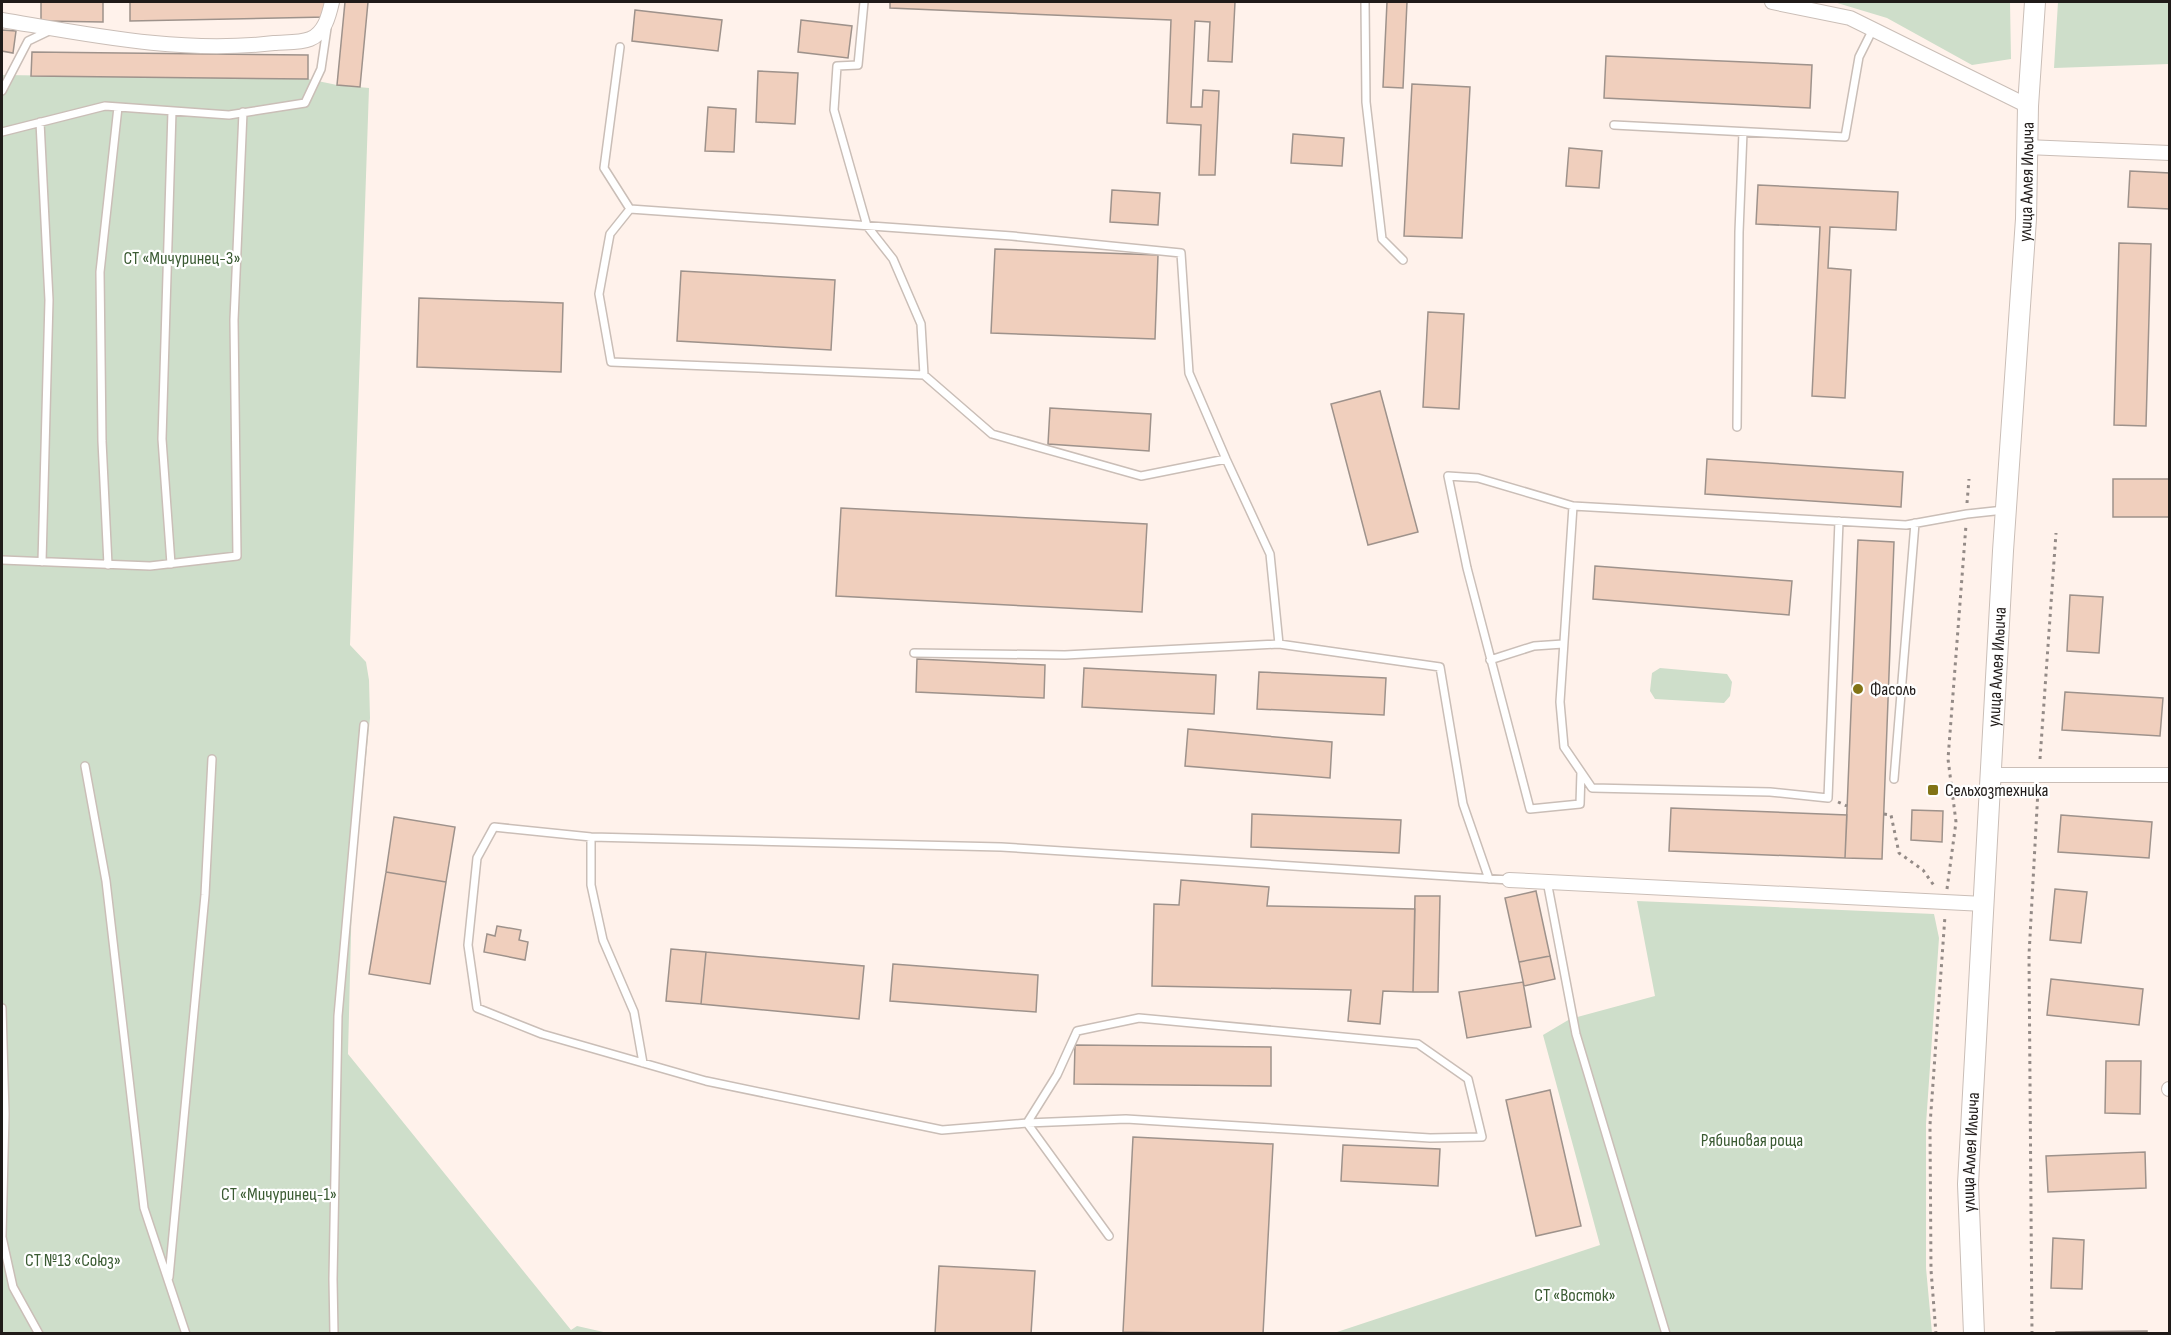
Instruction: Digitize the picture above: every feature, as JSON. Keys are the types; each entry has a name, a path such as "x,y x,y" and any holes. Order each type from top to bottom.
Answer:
{"main road":[{"name":"улица Аллея Ильича","path":"1974,1334 1968,1185 2007,509 2026,230 2028,106 2035,2"}],"street":[{"path":"2,20 101,37 194,47 258,45 311,39 328,22 332,2"},
{"path":"1772,2 1850,18 2028,106"},
{"path":"2027,147 2169,153"},
{"path":"1991,776 2169,776"},
{"path":"1509,880 1946,900 1984,904"}],"lane":[{"path":"864,2 858,65 837,66 834,110 867,226 893,259 921,324 924,375"},
{"path":"1365,2 1366,102 1382,238 1403,260"},
{"path":"2,132 105,106 229,115 305,103 321,69 328,22"},
{"path":"2,91 28,41 53,28"},
{"path":"1614,125 1845,137 1859,57 1873,29"},
{"path":"620,46 604,168 630,208"},
{"path":"108,565 102,441 100,272 118,107"},
{"path":"171,564 162,439 172,111"},
{"path":"2,560 150,566 237,556 234,320 243,112"},
{"path":"40,122 49,300 42,562"},
{"path":"1737,427 1739,232 1743,132"},
{"path":"630,208 1012,236 1181,253 1190,374 1270,554 1279,644"},
{"path":"630,208 610,234 598,294 611,362 924,375 992,434 1141,476 1226,459"},
{"path":"1581,772 1580,804 1530,808 1467,568 1448,476 1478,478 1573,506 1906,525 2007,509"},
{"path":"1573,506 1560,702 1564,747 1592,788 1770,792 1828,798 1839,521"},
{"path":"1894,779 1915,523"},
{"path":"914,653 1065,656 1279,644 1440,668 1463,804 1490,879"},
{"path":"1490,660 1534,646 1563,644"},
{"path":"334,1334 338,1017 364,725"},
{"path":"169,1280 205,895 212,759"},
{"path":"85,766 106,881 144,1208 186,1334"},
{"path":"1027,1123 1057,1075 1077,1031 1139,1018 1418,1044 1468,1079 1482,1137 1430,1138 1126,1119 1027,1123 942,1130 706,1081 542,1034 477,1008 468,945 477,858 494,827 591,837 1001,846 1509,880"},
{"path":"591,837 591,885 603,940 634,1011 643,1063"},
{"path":"1547,881 1576,1035 1666,1334"},
{"path":"2,1008 5,1114 2,1237 13,1287 39,1334"},
{"path":"1027,1123 1109,1236"}],"path":[{"path":"2032,1334 2029,955 2056,533"},
{"path":"1884,814 1891,815 1899,853 1923,870 1946,900"}],"green space":[{"path":"1834,2 2010,2 2011,59 1972,65 1887,18"},
{"path":"2058,2 2169,2 2169,64 2054,68"},
{"path":"2,75 308,79 369,88 350,645 366,662 370,718 352,894 348,1054 571,1330 577,1326 608,1333 2,1333"},
{"path":"1660,668 1727,674 1732,682 1730,696 1724,703 1655,699 1650,691 1652,673"},
{"name":"Рябиновая роща","path":"1637,901 1934,914 1939,938 1926,1124 1926,1268 1932,1333 1331,1334 1600,1245 1543,1035 1570,1019 1655,996"}],"building":[{"path":"41,2 103,2 103,22 41,21"},
{"path":"130,2 325,2 326,17 130,21"},
{"path":"345,2 368,2 360,87 337,85"},
{"path":"890,2 1235,2 1232,62 1208,61 1210,22 1195,21 1191,107 1202,107 1203,90 1219,91 1215,175 1199,175 1201,125 1167,123 1171,20 890,8"},
{"path":"1387,2 1407,2 1403,88 1383,87"},
{"path":"635,10 722,20 718,51 632,41"},
{"path":"801,20 852,26 848,58 798,52"},
{"path":"2,30 16,31 13,53 2,51"},
{"path":"32,52 308,55 308,79 31,76"},
{"path":"1606,56 1812,65 1810,108 1604,98"},
{"path":"758,71 798,73 795,124 756,122"},
{"path":"1412,84 1470,87 1462,238 1404,236"},
{"path":"708,107 736,109 734,152 705,151"},
{"path":"1293,134 1344,138 1342,166 1291,163"},
{"path":"1569,148 1602,151 1599,188 1566,186"},
{"path":"2130,171 2170,173 2170,209 2128,207"},
{"path":"1758,185 1898,192 1896,230 1830,227 1828,268 1851,270 1845,398 1812,396 1820,227 1756,224"},
{"path":"1112,190 1160,193 1158,225 1110,222"},
{"path":"2119,243 2151,244 2146,426 2114,425"},
{"path":"995,249 1158,255 1155,339 991,333"},
{"path":"681,271 835,280 831,350 677,341"},
{"path":"419,298 563,303 561,372 417,367"},
{"path":"1428,312 1464,314 1459,409 1423,407"},
{"path":"1380,391 1418,532 1368,545 1331,404"},
{"path":"1050,408 1151,414 1149,451 1048,444"},
{"path":"1707,459 1903,472 1901,507 1705,494"},
{"path":"2113,479 2170,479 2170,517 2113,517"},
{"path":"841,508 1147,524 1142,612 836,596"},
{"path":"1858,540 1894,542 1882,859 1845,858"},
{"path":"1595,566 1792,581 1789,615 1593,599"},
{"path":"2070,595 2103,597 2099,653 2067,651"},
{"path":"917,659 1045,665 1044,698 916,692"},
{"path":"1084,668 1216,675 1214,714 1082,707"},
{"path":"1259,672 1386,678 1384,715 1257,709"},
{"path":"2065,692 2163,698 2160,736 2062,730"},
{"path":"1188,729 1332,742 1330,778 1185,766"},
{"path":"1671,808 1847,815 1845,858 1669,851"},
{"path":"1912,810 1943,811 1942,842 1911,840"},
{"path":"1252,814 1401,820 1399,853 1251,847"},
{"path":"2061,815 2152,822 2149,858 2058,852"},
{"path":"394,817 455,827 446,882 386,872"},
{"path":"386,872 446,882 430,984 369,974"},
{"path":"1181,880 1269,887 1267,906 1415,909 1413,992 1383,991 1380,1024 1348,1021 1351,990 1152,986 1154,904 1179,905"},
{"path":"2055,889 2087,892 2081,943 2050,940"},
{"path":"1536,891 1550,956 1519,962 1505,898"},
{"path":"1415,896 1440,896 1438,992 1413,992"},
{"path":"497,926 521,930 519,940 528,942 525,960 484,952 487,934 495,936"},
{"path":"671,949 706,952 701,1004 666,1001"},
{"path":"706,952 864,966 859,1019 701,1004"},
{"path":"1550,956 1555,979 1524,986 1519,962"},
{"path":"893,964 1038,975 1036,1012 890,1001"},
{"path":"2051,979 2143,989 2139,1025 2047,1015"},
{"path":"1523,982 1531,1027 1467,1038 1459,992"},
{"path":"1075,1045 1271,1047 1271,1086 1074,1084"},
{"path":"2106,1061 2141,1061 2140,1114 2105,1113"},
{"path":"1550,1090 1581,1226 1536,1236 1506,1100"},
{"path":"1133,1137 1273,1144 1263,1334 1123,1332"},
{"path":"1343,1145 1440,1149 1438,1186 1341,1181"},
{"path":"2145,1152 2146,1188 2048,1192 2046,1156"},
{"path":"2053,1238 2084,1240 2082,1289 2051,1288"},
{"path":"939,1266 1035,1271 1031,1334 935,1334"},
{"path":"2147,1331 2147,1334 2056,1334 2056,1332"}],"place":[{"name":"Фасоль","path":"1858,689"},
{"name":"Сельхозтехника","path":"1933,790"}],"park label":[{"name":"СТ «Мичуринец-3»","path":"182,258"},
{"name":"СТ «Мичуринец-1»","path":"279,1194"},
{"name":"СТ №13 «Союз»","path":"73,1260"},
{"name":"СТ «Восток»","path":"1575,1295"}]}
